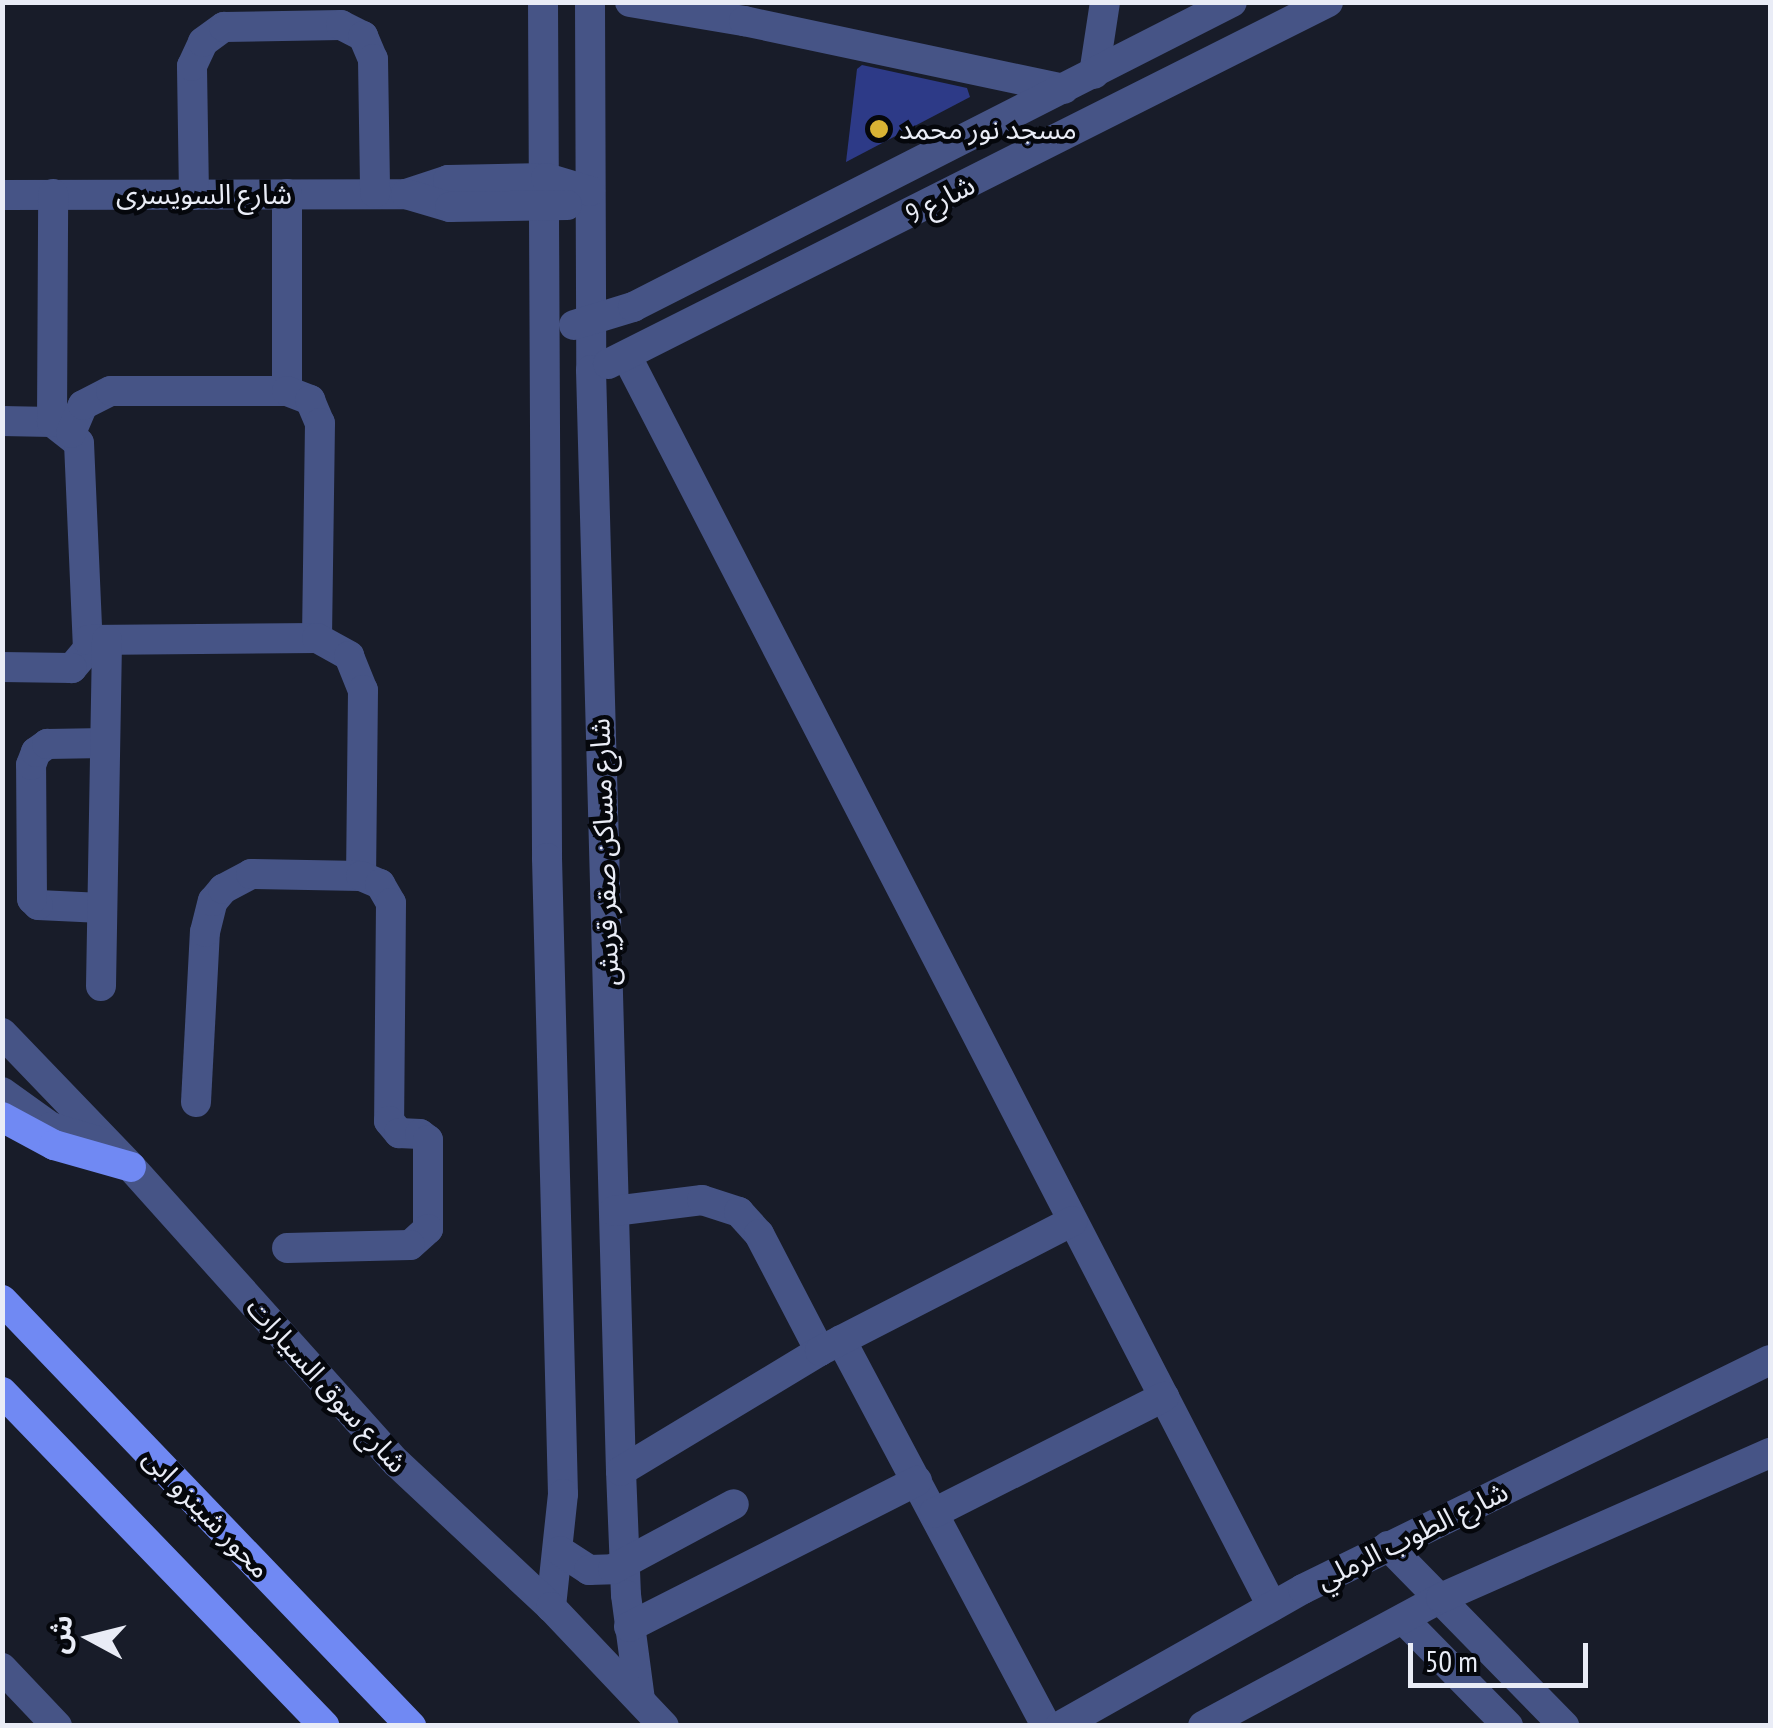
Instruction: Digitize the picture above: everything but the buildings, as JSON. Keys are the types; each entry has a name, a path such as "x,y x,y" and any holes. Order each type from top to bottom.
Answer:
{"main road":[{"path":"2,1117 54,1145 130,1167"},
{"name":"محور شينزو ابى","path":"2,1300 410,1726"},
{"path":"2,1392 324,1726"}],"street":[{"name":"شارع مساكن صقر قريش","path":"543,2 547,858 563,1494 560,1551 551,1607"},
{"name":"شارع مساكن صقر قريش","path":"590,2 591,370 621,1470 629,1627 640,1700"},
{"path":"630,2 745,12 1064,89"},
{"path":"1094,74 1105,2"},
{"name":"شارع 9","path":"547,329 591,322 633,307 1232,2"},
{"name":"شارع 9","path":"547,380 591,370 627,356 1328,2"},
{"path":"194,194 192,66 203,42 258,14 340,14 363,36 373,59 375,194"},
{"path":"1156,42 1175,80"},
{"name":"شارع السويسرى","path":"2,195 406,194 448,180 546,193 590,191"},
{"path":"52,194 62,428 82,454 106,743 100,986"},
{"path":"287,194 287,391"},
{"path":"627,356 1272,1606"},
{"path":"62,428 84,405 111,391 287,391 310,400 320,423 316,638"},
{"path":"2,421 62,428"},
{"path":"98,640 316,638 349,656 363,690 361,876"},
{"path":"2,668 72,668 98,640"},
{"path":"102,908 38,905 32,900 32,765 36,752 48,744 106,743"},
{"path":"196,1102 205,932 214,901 236,880 251,874 361,876 380,884 391,903 389,1121 398,1134 420,1134 428,1140 428,1230 410,1245 287,1248"},
{"name":"شارع سوق السيارات","path":"2,1032 110,1144 397,1463 551,1607 664,1726"},
{"path":"2,1092 52,1126 110,1144"},
{"path":"614,1211 702,1200 739,1212 759,1234 917,1481 1046,1726"},
{"path":"621,1470 830,1346 1073,1221"},
{"name":"شارع الطوب الرملي","path":"1060,1726 1272,1606 1388,1546 1770,1360"},
{"path":"934,1514 1164,1396"},
{"path":"1203,1726 1441,1598 1770,1454"},
{"path":"629,1627 917,1481"},
{"path":"560,1551 589,1570 624,1563 734,1504"},
{"path":"1388,1546 1564,1726"},
{"path":"1403,1619 1508,1726"},
{"path":"2,1668 57,1726"}],"place":[{"name":"مسجد نور محمد","path":"879,129"}]}
